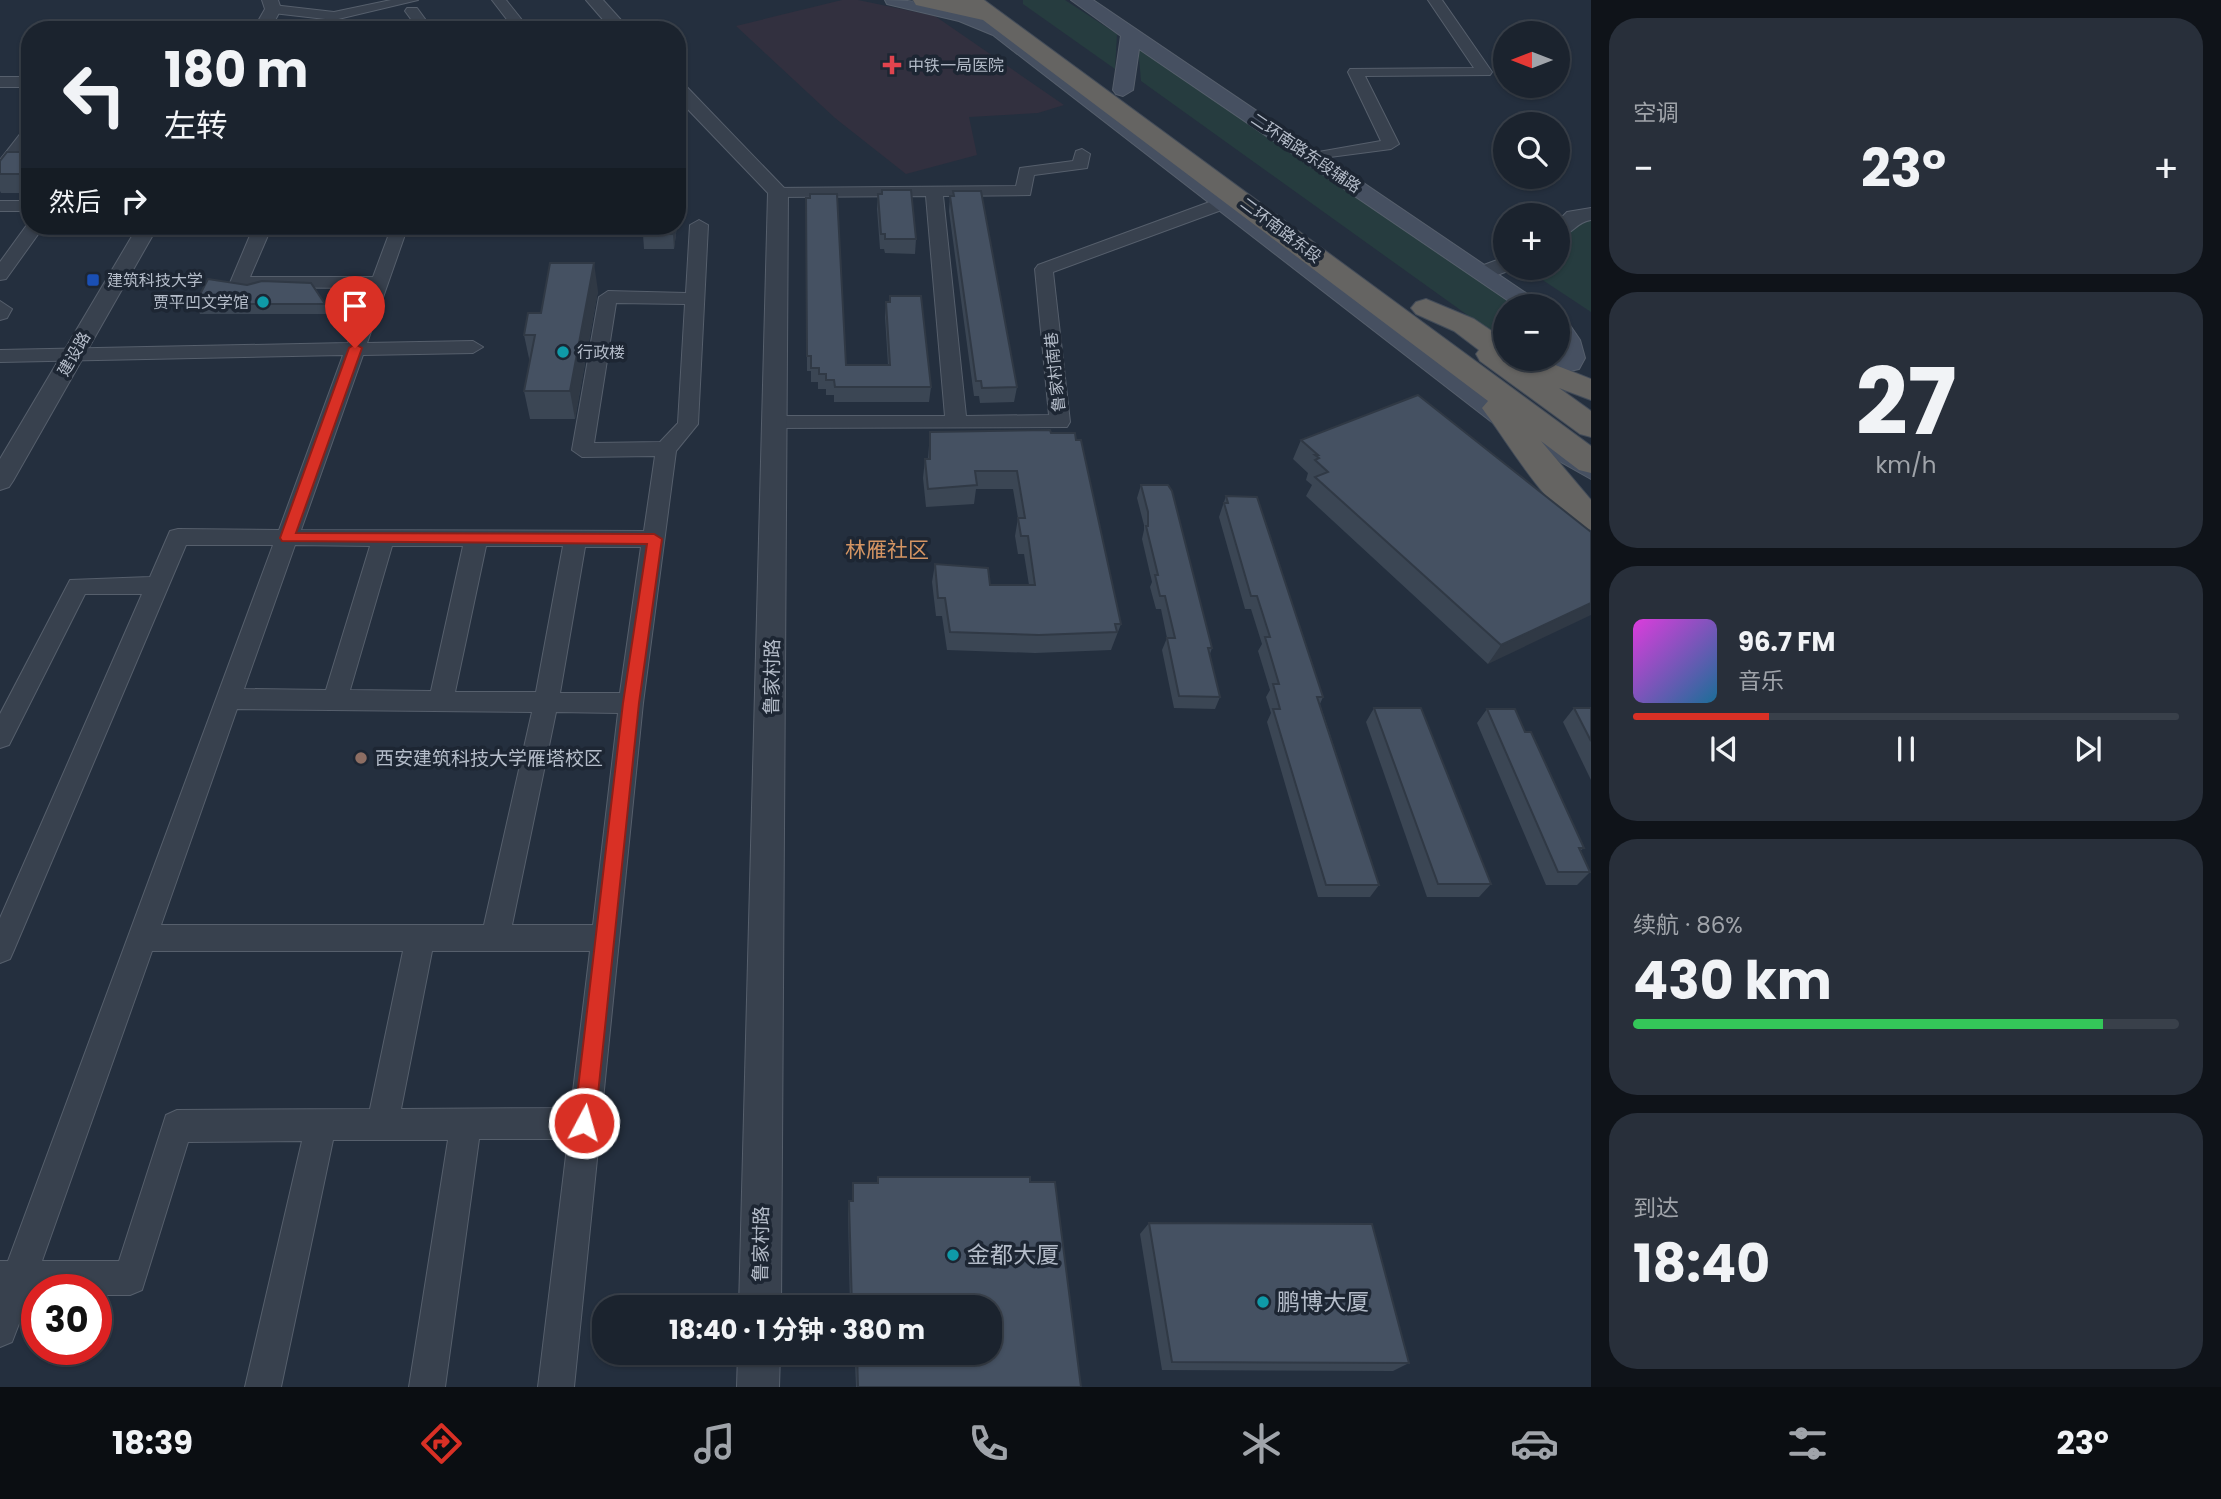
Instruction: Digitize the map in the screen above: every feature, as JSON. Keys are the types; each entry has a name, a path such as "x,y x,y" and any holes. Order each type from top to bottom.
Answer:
{"highway":[{"path":"924,0 994,11 1123,90 1591,427"},
{"name":"二环南路东段","path":"994,11 1027,42 1591,462"},
{"path":"1426,308 1464,325 1493,346"},
{"path":"1468,370 1570,501 1591,518"},
{"path":"1529,371 1591,416"},
{"path":"1543,371 1591,390"},
{"path":"1591,487 1587,493 1591,505"}],"main road":[{"path":"894,0 965,17 994,11 1221,204 1591,487"},
{"name":"二环南路东段辅路","path":"1080,0 1515,294"},
{"path":"1123,90 1131,34"},
{"path":"1570,334 1588,347"},
{"path":"1507,421 1591,469"}],"street":[{"path":"499,0 516,21"},
{"path":"594,0 614,21"},
{"path":"1313,157 1391,144 1355,72 1485,72 1435,0"},
{"path":"272,5 334,16 412,5 421,21"},
{"path":"0,82 21,82"},
{"path":"686,97 778,192 1024,191 1026,171 1081,165 1082,154"},
{"path":"0,171 21,144"},
{"path":"934,191 956,422"},
{"name":"鲁家村路","path":"760,1295 777,423 778,192"},
{"name":"鲁家村南巷","path":"777,423 1060,422 1045,270 1221,204"},
{"path":"0,206 21,206"},
{"path":"1570,220 1574,216 1591,214"},
{"path":"556,1387 631,703 666,449 688,425 699,225"},
{"path":"0,275 29,235"},
{"name":"建设路","path":"0,481 143,235"},
{"path":"259,235 239,283 379,282"},
{"path":"0,1330 9,1278 142,938 397,235"},
{"path":"1484,273 1493,269"},
{"path":"666,449 582,450 608,297 697,299"},
{"path":"0,307 4,309 0,314"},
{"path":"0,356 75,352 472,347"},
{"path":"0,950 178,537 654,539"},
{"path":"335,700 383,538"},
{"path":"441,701 476,539"},
{"path":"495,938 546,702 575,540"},
{"path":"0,738 78,586 158,585"},
{"path":"229,699 631,703"},
{"path":"142,938 605,938"},
{"path":"382,1124 420,938"},
{"path":"9,1278 130,1278 177,1126 584,1123"},
{"path":"427,1387 466,1124"},
{"path":"263,1387 321,1125"},
{"path":"758,1387 759,1365"}],"shaded area":[{"name":"中铁一局医院","path":"842,0 858,0 935,16 1064,105 1038,113 969,117 977,155 906,174 835,118 736,26"}],"green space":[{"path":"1023,0 1065,0 1117,34 1115,69 1023,4"},
{"path":"1138,46 1499,294 1493,294 1493,333 1141,81"},
{"path":"1591,218 1591,312 1570,298 1570,294 1564,294 1543,280 1570,280 1570,228 1577,220"}],"building":[{"path":"7,152 21,152 21,174 0,174 0,161"},
{"path":"882,190 911,190 916,239 885,239 885,234 881,234 878,194 882,194"},
{"path":"953,191 981,191 1017,387 982,388 981,381 976,381 950,196 954,196"},
{"path":"810,194 837,194 846,365 890,365 886,302 890,302 890,296 921,296 931,387 835,387 834,380 826,380 826,374 819,374 819,368 811,368 811,356 807,356 806,198 810,198"},
{"name":"行政楼","path":"550,263 594,263 570,391 524,391 535,335 524,335 528,313 541,313"},
{"path":"208,279 247,285 262,281 311,283 325,304 195,304"},
{"path":"1418,395 1591,532 1591,603 1501,645 1315,477 1328,472 1315,460 1319,458 1315,455 1318,455 1301,440"},
{"path":"1050,430 1051,433 1075,433 1076,440 1081,440 1121,624 1115,624 1117,632 1039,635 950,632 945,598 938,598 935,564 988,568 990,585 1035,585 1028,536 1021,536 1018,518 1025,518 1017,471 975,471 977,485 928,489 925,459 930,459 930,432"},
{"path":"1141,485 1168,485 1172,491 1212,648 1208,648 1220,697 1179,696 1167,638 1175,638 1165,596 1160,596 1155,575 1158,575 1146,526 1148,512"},
{"path":"1226,496 1257,497 1323,697 1317,697 1379,885 1326,885 1273,709 1280,709 1273,684 1279,684 1265,637 1270,637 1257,596 1251,596 1224,503 1228,503"},
{"path":"1374,708 1421,708 1491,884 1438,884"},
{"path":"1574,708 1591,708 1591,741"},
{"path":"1487,709 1515,709 1525,732 1531,732 1584,848 1579,848 1590,872 1558,872"},
{"name":"金都大厦","path":"878,1177 1030,1177 1030,1182 1055,1182 1081,1387 858,1387 857,1365 1002,1365 1002,1295 852,1295 849,1201 853,1201 853,1183 878,1183"},
{"name":"鹏博大厦","path":"1149,1223 1372,1224 1409,1363 1172,1362"}],"place":[{"name":"中铁一局医院","path":"892,65"},
{"name":"建筑科技大学","path":"93,280"},
{"name":"贾平凹文学馆","path":"263,302"},
{"name":"行政楼","path":"563,352"},
{"name":"西安建筑科技大学雁塔校区","path":"361,758"},
{"name":"金都大厦","path":"953,1255"},
{"name":"鹏博大厦","path":"1263,1302"}],"district":[{"name":"林雁社区","path":"887,549"}],"route":[{"path":"355,348 287,538 654,539 631,703 584,1123"}]}
